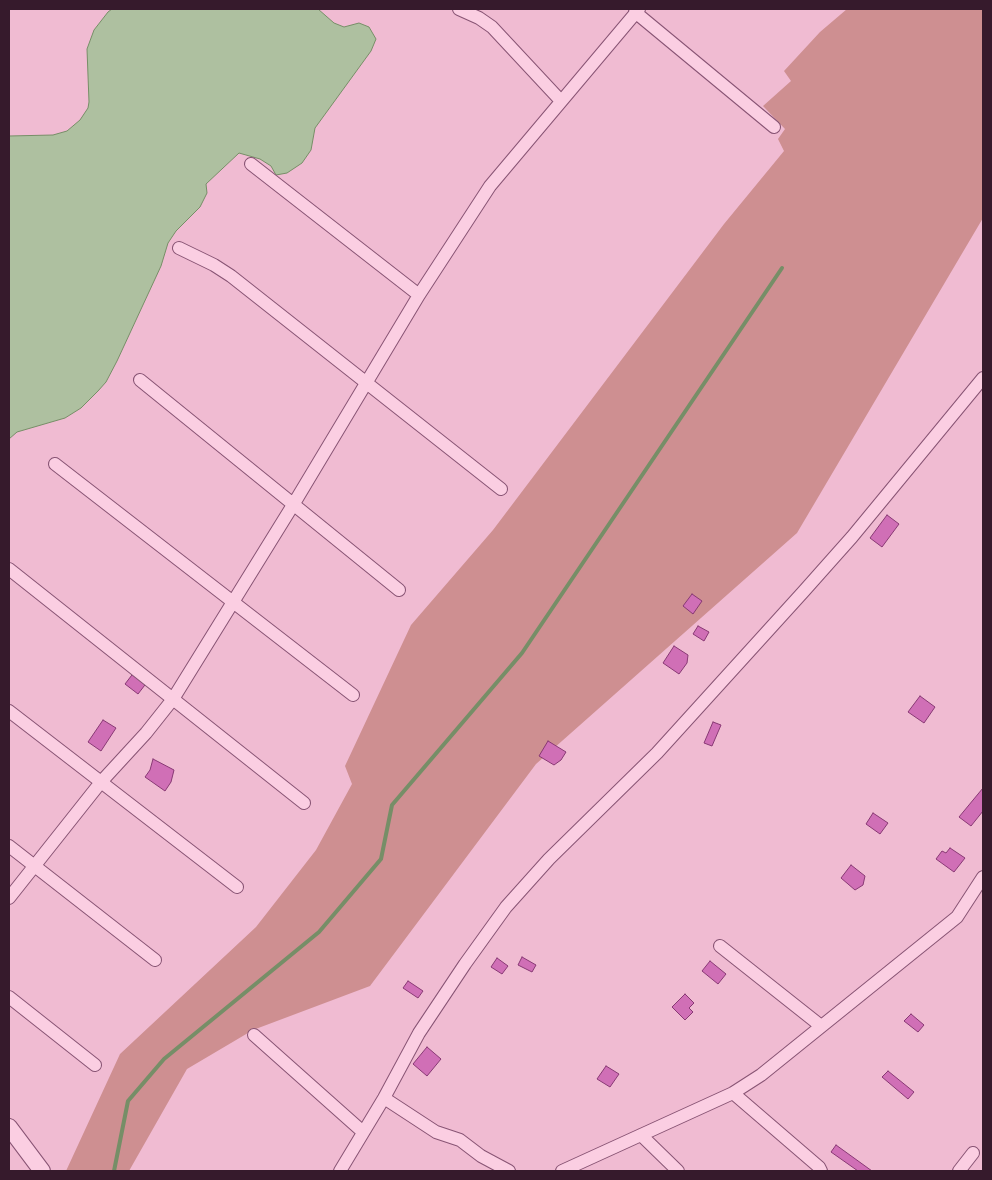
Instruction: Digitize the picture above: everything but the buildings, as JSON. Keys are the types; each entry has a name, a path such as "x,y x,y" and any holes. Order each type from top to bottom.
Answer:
{"street":[{"path":"459,9 492,27 562,100"},
{"path":"9,898 101,782 146,733 173,698 420,295 490,186 637,10 774,127"},
{"path":"251,164 420,295"},
{"path":"178,248 214,265 231,276 501,489"},
{"path":"340,1171 384,1098 419,1033 506,907 549,859 657,753 797,599 852,537 983,378"},
{"path":"140,380 399,590"},
{"path":"55,464 353,695"},
{"path":"9,569 304,803"},
{"path":"9,711 237,887"},
{"path":"9,846 154,960"},
{"path":"562,1171 734,1093 761,1075 957,917 983,876"},
{"path":"720,946 821,1026"},
{"path":"9,997 95,1065"},
{"path":"254,1035 363,1132"},
{"path":"734,1093 819,1167 820,1171"},
{"path":"384,1098 436,1132 460,1140 481,1156 509,1171"},
{"path":"9,1128 42,1171"},
{"path":"641,1135 678,1171"},
{"path":"959,1171 973,1153"}],"shaded area":[{"path":"112,9 318,9 334,23 344,27 359,23 369,27 376,39 371,51 315,128 311,150 302,163 287,173 276,175 271,166 260,159 239,153 206,184 207,193 200,207 176,231 168,243 161,266 117,361 106,382 98,391 81,408 65,418 17,432 9,439 9,136 53,135 67,131 80,120 88,108 89,102 87,49 94,30"},
{"path":"847,9 983,9 983,218 797,533 536,764 370,986 253,1030 187,1069 129,1171 66,1171 120,1054 256,927 316,850 352,784 345,766 411,625 493,530 724,224 784,151 778,139 785,129 763,106 791,81 784,71 820,32"}],"waterway":[{"path":"114,1171 128,1101 164,1059 319,932 381,859 392,805 522,653 782,268"}]}
